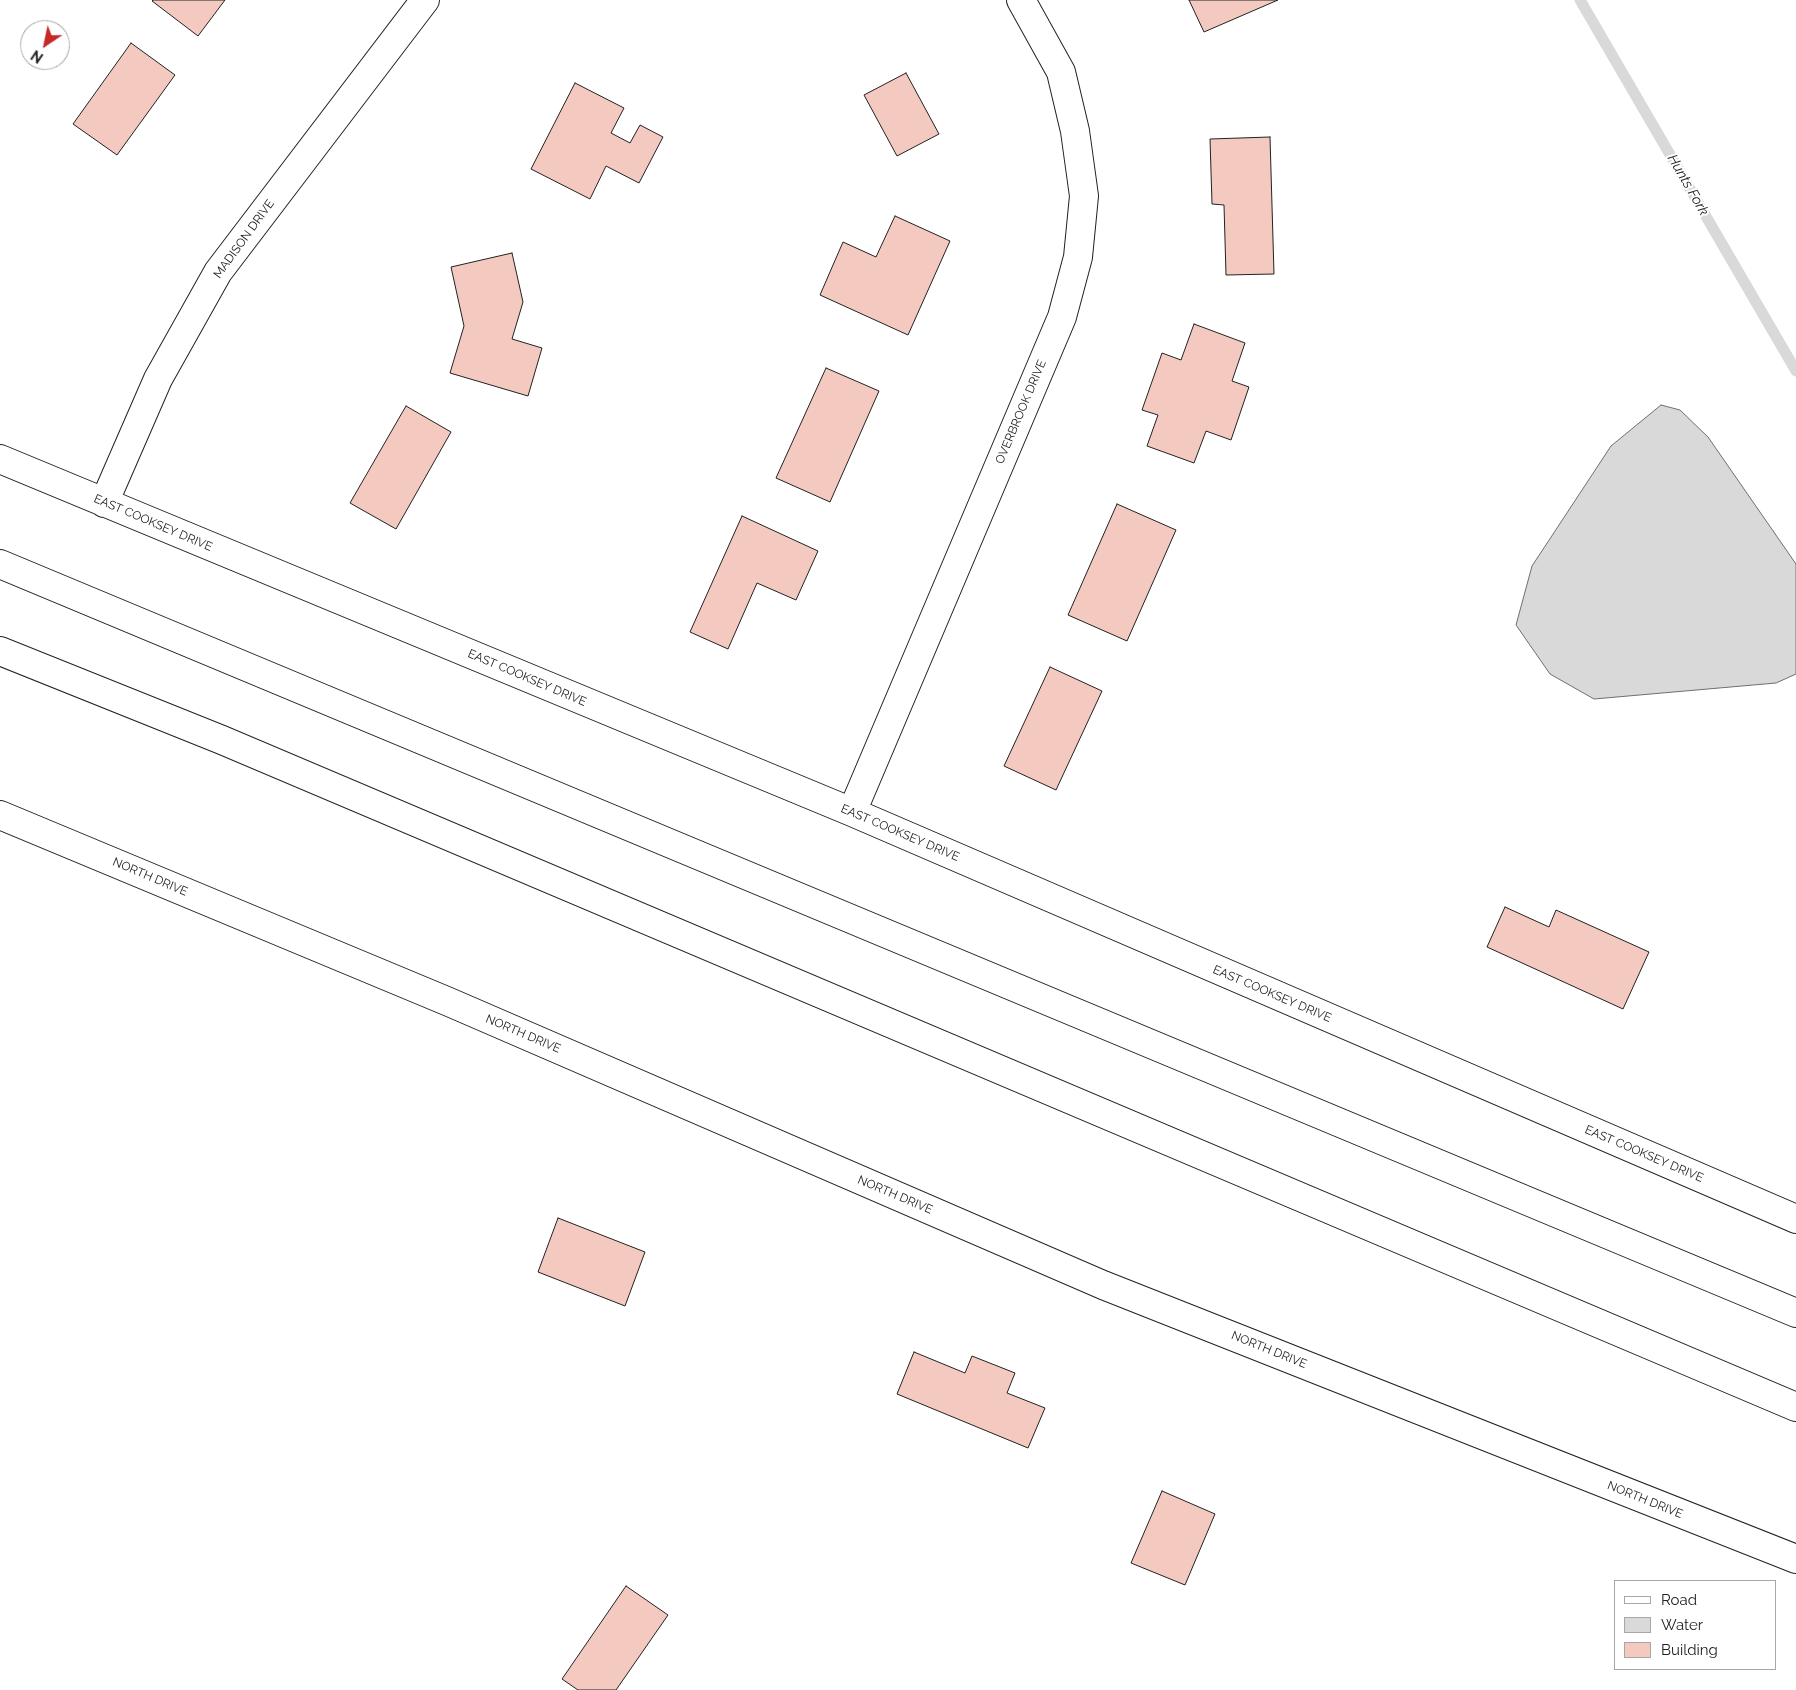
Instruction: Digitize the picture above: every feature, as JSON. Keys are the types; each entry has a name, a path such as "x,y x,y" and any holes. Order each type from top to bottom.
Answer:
{"main road":[{"name":"MADISON DRIVE","path":"104,503 158,379 218,272 425,0"},
{"name":"OVERBROOK DRIVE","path":"852,812 1062,317 1078,257 1084,196 1075,131 1061,72 1021,0"},
{"name":"EAST COOKSEY DRIVE","path":"0,459 852,812 1796,1220"},
{"path":"0,564 1796,1313"},
{"path":"0,651 222,740 1796,1407"},
{"name":"NORTH DRIVE","path":"0,815 458,1006 1103,1285 1796,1560"}],"water":[{"path":"1661,405 1680,410 1708,437 1796,564 1796,674 1776,683 1594,699 1550,674 1516,625 1532,566 1611,446"}],"building":[{"path":"153,0 225,0 198,36"},
{"path":"1189,0 1278,0 1204,32"},
{"path":"131,43 175,75 117,155 73,124"},
{"path":"906,73 939,134 897,156 864,95"},
{"path":"575,83 624,108 611,133 630,143 640,125 663,137 639,183 606,166 590,199 531,169"},
{"path":"1270,137 1274,274 1226,275 1224,205 1212,204 1210,139"},
{"path":"895,216 950,241 908,335 820,295 843,242 876,257"},
{"path":"512,253 523,302 512,339 542,348 528,396 450,373 464,326 451,267"},
{"path":"1194,324 1245,343 1232,381 1249,387 1231,440 1206,431 1194,463 1147,446 1158,415 1142,410 1162,353 1181,360"},
{"path":"826,368 879,391 830,502 776,478"},
{"path":"406,406 451,432 396,529 350,503"},
{"path":"1117,504 1176,530 1127,641 1068,615"},
{"path":"742,516 818,551 796,600 757,583 728,649 690,632"},
{"path":"1050,667 1102,691 1056,790 1004,766"},
{"path":"1505,907 1549,927 1556,910 1649,952 1623,1009 1487,947"},
{"path":"558,1218 645,1252 625,1306 538,1272"},
{"path":"914,1352 965,1373 972,1356 1015,1373 1007,1393 1045,1408 1028,1448 897,1394"},
{"path":"1162,1491 1215,1514 1185,1585 1131,1563"},
{"path":"626,1586 668,1615 616,1690 578,1690 562,1679"}],"waterway":[{"name":"Hunts Fork","path":"1580,0 1796,371"}]}
